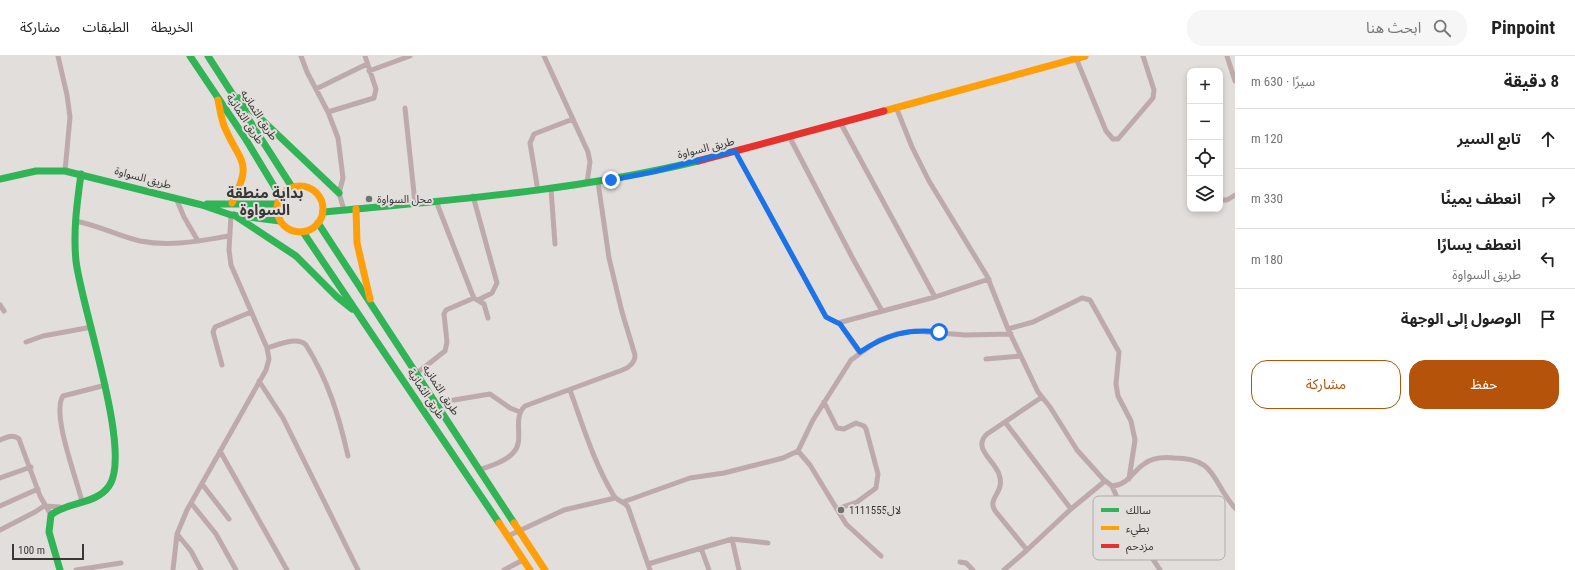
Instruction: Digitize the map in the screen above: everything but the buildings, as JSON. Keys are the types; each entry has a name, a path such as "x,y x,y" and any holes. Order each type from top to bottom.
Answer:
{"street":[{"path":"58,56 70,117 65,171"},
{"name":"طريق الثمانية","path":"190,56 245,138 280,196"},
{"name":"طريق الثمانيه","path":"208,56 292,186"},
{"path":"301,56 307,72 328,112 338,138 342,159 343,178 339,193"},
{"path":"328,112 374,98 376,89 365,56"},
{"path":"369,71 410,56"},
{"path":"544,56 573,118 589,158 587,183"},
{"name":"طريق السواوة","path":"323,212 473,196 538,191 652,172 1085,56"},
{"path":"1076,58 1106,131 1113,140 1118,140 1153,98 1154,90 1143,56"},
{"path":"1227,56 1235,81"},
{"path":"316,88 367,64"},
{"path":"230,91 339,193 344,210"},
{"path":"217,96 224,124 241,155 245,167 242,183 232,203"},
{"path":"896,107 912,147 929,181 989,280 1009,331 1042,397 1077,450 1105,481 1112,486 1116,496"},
{"path":"405,108 415,203"},
{"path":"538,191 530,143 531,137 534,134 573,118"},
{"path":"840,122 935,297"},
{"path":"789,136 852,257 882,310"},
{"path":"735,151 825,314 829,320 838,323 844,328 860,352"},
{"name":"طريق السواوة","path":"0,179 36,171 65,171 176,198 233,215 280,221"},
{"path":"0,530 36,512 44,506 60,507 94,499 105,492 115,475 113,431 106,386 76,262 75,221 82,174"},
{"path":"479,470 505,459 514,452 518,442 518,420 520,412 525,406 624,369 633,363 635,358 609,258 598,182"},
{"path":"292,186 304,186 315,191 322,200 323,212 318,223 314,227 303,232 290,230 280,221 277,210 277,204 280,196 292,186"},
{"path":"551,189 555,244"},
{"path":"1223,200 1227,200 1235,195"},
{"path":"417,373 445,352 447,342 444,314 447,308 492,293 497,283 473,196"},
{"path":"176,198 184,217 198,241"},
{"path":"436,201 476,299 484,304 488,318"},
{"path":"202,205 232,203 277,204"},
{"path":"356,209 357,243 372,305"},
{"path":"173,570 177,534 191,504 260,381 269,359 267,348 231,265 229,236 233,215 242,222 283,246 296,256 321,278 341,301 357,312"},
{"path":"75,221 95,225 124,237 141,241 178,244 229,236"},
{"name":"طريق الثمانيه","path":"318,223 545,570"},
{"name":"طريق الثمانية","path":"303,232 530,570"},
{"path":"838,323 935,297 989,280"},
{"path":"623,502 690,478 724,473 783,458 798,451 824,402 851,360 860,352 887,336 914,331 970,335 1009,331 1033,322 1082,298 1090,300 1119,352 1116,384 1118,396 1130,421 1135,440 1129,479"},
{"path":"0,305 4,311"},
{"path":"222,365 213,332 215,327 251,312"},
{"path":"26,342 43,336 92,327"},
{"path":"267,348 296,341 303,342 306,345 321,369 329,387 348,456"},
{"path":"986,359 1021,356"},
{"path":"260,381 283,418 358,570"},
{"path":"82,502 63,439 59,402 63,396 106,386"},
{"path":"570,390 595,458 615,498 623,502 628,507 650,570"},
{"path":"436,403 490,394 510,408 520,412"},
{"path":"1027,550 992,507 993,500 1001,488 1001,481 995,465 980,446 983,438 1042,397"},
{"path":"824,402 837,428 844,429 856,423 864,426 878,474 876,488 873,491 857,502 837,509"},
{"path":"1005,422 1071,509"},
{"path":"0,440 11,436 19,439 31,467 44,506 50,515"},
{"path":"220,451 288,570"},
{"path":"798,451 810,465 850,529 881,556"},
{"path":"1112,486 1118,485 1129,479 1144,464 1151,460 1167,458 1197,460 1209,468 1222,491 1235,508"},
{"path":"0,478 31,467"},
{"path":"1004,570 1071,509 1105,481"},
{"path":"202,484 229,519"},
{"path":"0,506 38,489"},
{"path":"508,536 564,510 615,498"},
{"path":"191,504 216,534 236,570"},
{"path":"60,507 50,515 48,524 60,570"},
{"path":"177,534 191,551 201,570"},
{"path":"648,564 732,539 768,543"},
{"path":"732,539 739,570"},
{"path":"701,548 709,570"},
{"path":"504,570 524,560"},
{"path":"1153,560 1160,570"},
{"path":"960,562 966,563 973,570"},
{"path":"76,570 121,563"}],"traffic: fast":[{"path":"190,56 245,138 280,196"},
{"path":"208,56 292,187"},
{"path":"239,98 339,193"},
{"path":"323,212 559,187 605,180 698,161"},
{"path":"0,179 36,171 65,171 202,205 231,215 280,221"},
{"path":"60,570 49,532 51,515 65,507 97,497 109,486 115,469 115,443 110,412 76,261 75,228 81,174"},
{"path":"207,204 277,204"},
{"path":"234,215 296,256 337,297 352,309"},
{"path":"318,223 514,523"},
{"path":"303,232 499,523"}],"traffic: slow":[{"path":"884,111 1085,56"},
{"path":"218,100 224,125 240,157 243,170 242,178 232,203"},
{"path":"295,186 305,186 313,190 319,196 323,204 323,209 323,214 319,222 313,228 305,232 295,232 287,228 281,222 277,214 277,204 281,196 287,190 295,186"},
{"path":"356,209 357,243 370,299"},
{"path":"499,523 530,570"},
{"path":"514,523 545,570"}],"traffic: jam":[{"path":"698,161 884,111"}],"place":[{"name":"محل السواوة","path":"369,199"},
{"name":"1111555لال","path":"841,510"}],"district":[{"name":"بداية منطقة السواوة","path":"265,202"}],"route":[{"path":"611,180 652,172 735,151 826,317 829,320 840,324 844,328 860,352 887,336 914,331 939,332"}]}
